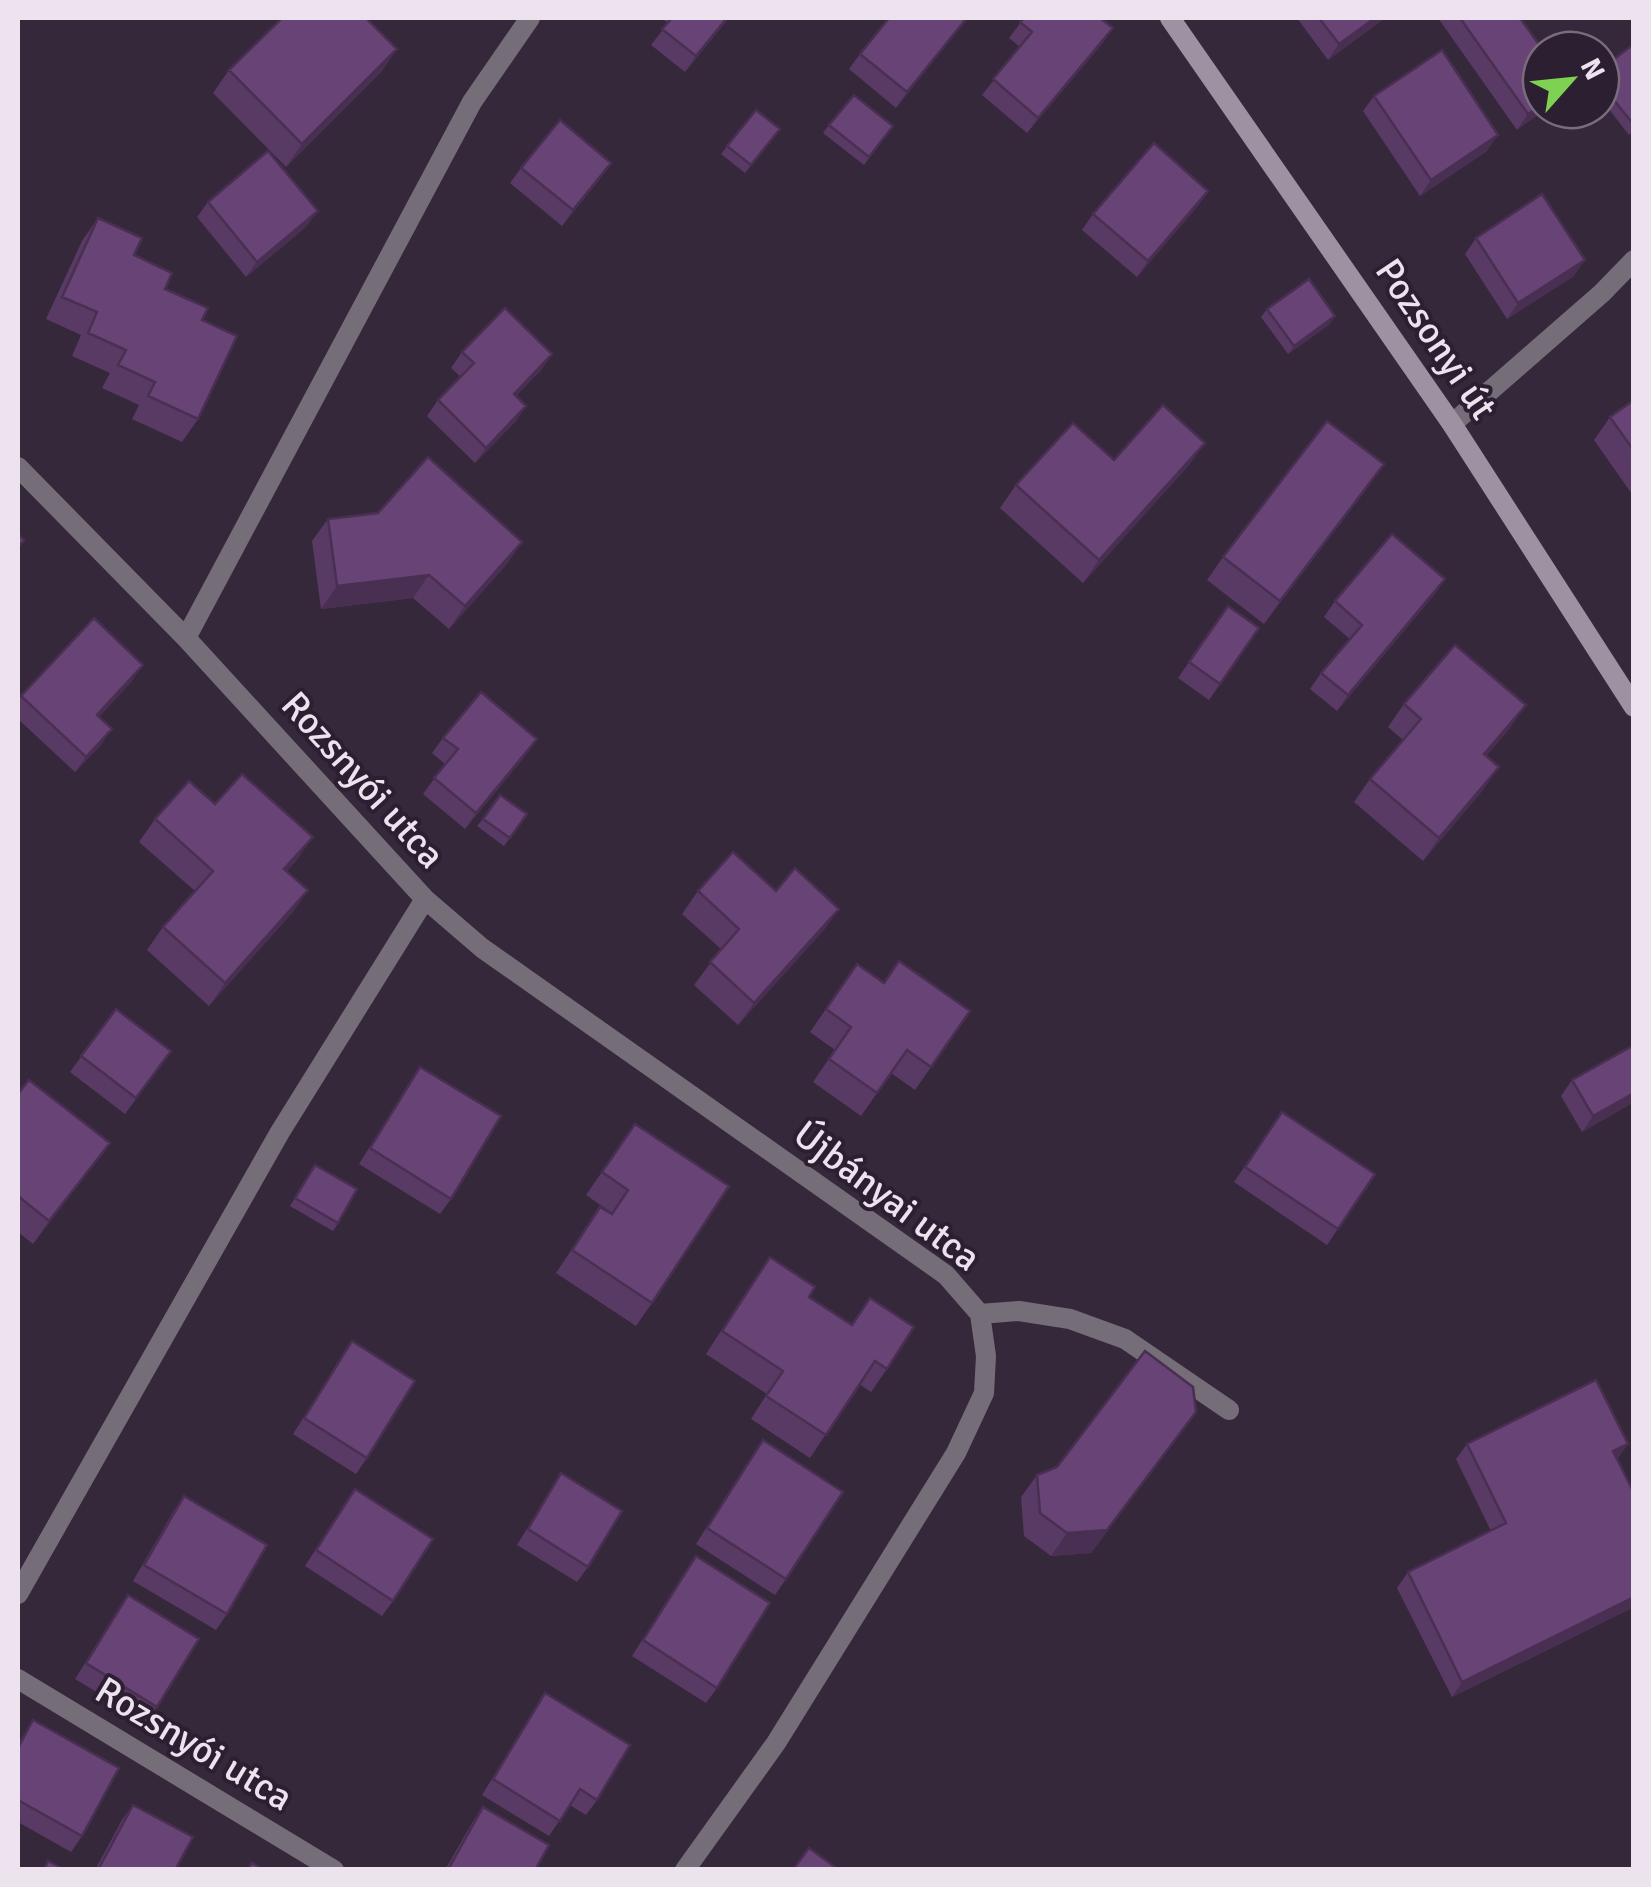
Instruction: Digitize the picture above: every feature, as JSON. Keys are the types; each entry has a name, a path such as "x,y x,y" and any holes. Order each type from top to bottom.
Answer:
{"street":[{"path":"18,467 186,638 472,102 530,18"},
{"name":"Pozsonyi út","path":"1170,18 1452,424 1634,708"},
{"path":"1452,424 1602,293 1634,260"},
{"name":"Rozsnyói utca","path":"18,1594 280,1132 425,898 186,638"},
{"name":"Újbányai utca","path":"425,898 482,948 946,1275 980,1314 986,1356 984,1393 956,1453 776,1743 686,1870"},
{"path":"980,1314 1019,1312 1070,1319 1125,1339 1229,1410"},
{"name":"Rozsnyói utca","path":"18,1679 334,1870"}],"building":[{"path":"282,18 366,18 397,49 302,144 229,70"},
{"path":"672,18 727,18 696,56 662,29"},
{"path":"889,18 966,19 907,92 860,54"},
{"path":"1024,18 1100,18 1113,28 1038,118 993,79 1032,32 1020,22"},
{"path":"1319,18 1375,18 1339,44"},
{"path":"1460,18 1520,18 1529,30 1521,30 1521,104"},
{"path":"1634,44 1634,125 1621,109 1621,54"},
{"path":"1442,50 1498,135 1431,180 1374,96"},
{"path":"854,95 893,126 869,157 829,125"},
{"path":"756,110 780,129 751,165 727,146"},
{"path":"560,120 611,163 573,210 521,168"},
{"path":"1154,143 1208,191 1148,261 1093,214"},
{"path":"268,151 318,211 257,262 208,202"},
{"path":"1542,194 1585,260 1518,303 1476,238"},
{"path":"98,218 142,238 134,255 172,273 165,289 208,308 202,320 237,336 198,419 148,396 155,382 118,365 126,350 88,333 97,312 62,297"},
{"path":"1309,279 1335,316 1294,346 1267,309"},
{"path":"505,308 552,354 514,394 526,406 486,448 438,400 474,363 462,352"},
{"path":"1634,400 1634,451 1610,417"},
{"path":"1163,405 1205,443 1099,560 1016,485 1073,423 1114,460"},
{"path":"1327,421 1384,464 1280,601 1223,557"},
{"path":"428,457 522,542 465,606 429,575 337,586 328,519 378,513"},
{"path":"1392,534 1445,579 1348,695 1321,673 1362,625 1335,601"},
{"path":"1228,606 1259,628 1220,684 1189,662"},
{"path":"94,618 143,665 97,715 112,729 86,757 21,696"},
{"path":"1455,645 1526,705 1484,754 1499,767 1439,838 1370,779 1421,719 1404,704"},
{"path":"481,692 537,739 476,813 434,778 458,749 443,738"},
{"path":"242,774 313,837 284,869 308,890 225,983 163,927 213,871 155,819 189,781 215,804"},
{"path":"500,795 527,814 510,838 483,819"},
{"path":"733,852 776,891 795,868 839,909 754,1003 710,962 739,929 698,891"},
{"path":"899,961 970,1011 931,1067 907,1050 877,1093 829,1059 851,1027 826,1009 857,964 884,983"},
{"path":"116,1009 171,1051 136,1098 81,1056"},
{"path":"1634,1045 1634,1093 1593,1116 1572,1080"},
{"path":"420,1067 501,1116 451,1199 370,1148"},
{"path":"29,1080 110,1143 49,1221 18,1196 18,1094"},
{"path":"1282,1112 1375,1174 1338,1229 1245,1167"},
{"path":"635,1124 729,1186 652,1303 572,1250 600,1207 612,1214 628,1190 602,1172"},
{"path":"315,1165 357,1189 338,1223 295,1198"},
{"path":"770,1257 815,1287 809,1297 852,1325 870,1298 914,1327 887,1369 875,1361 826,1435 766,1396 783,1371 722,1331"},
{"path":"352,1341 415,1381 367,1458 304,1418"},
{"path":"1145,1351 1193,1387 1196,1412 1107,1530 1067,1533 1040,1513 1037,1475 1057,1467"},
{"path":"1596,1380 1628,1444 1613,1451 1634,1493 1634,1597 1462,1682 1408,1572 1506,1523 1467,1444"},
{"path":"763,1440 843,1492 786,1579 707,1528"},
{"path":"561,1473 622,1511 588,1567 528,1529"},
{"path":"355,1489 433,1539 393,1601 316,1550"},
{"path":"184,1496 267,1545 227,1614 144,1565"},
{"path":"696,1556 770,1603 717,1688 643,1640"},
{"path":"128,1595 199,1639 157,1707 86,1663"},
{"path":"545,1693 630,1745 597,1800 580,1789 560,1821 493,1779"},
{"path":"33,1720 119,1768 82,1836 18,1800 18,1748"},
{"path":"133,1805 193,1837 175,1870 98,1870"},
{"path":"483,1807 549,1845 535,1870 449,1868"},
{"path":"809,1848 839,1870 793,1870"},
{"path":"48,1861 65,1870 44,1870"}]}
